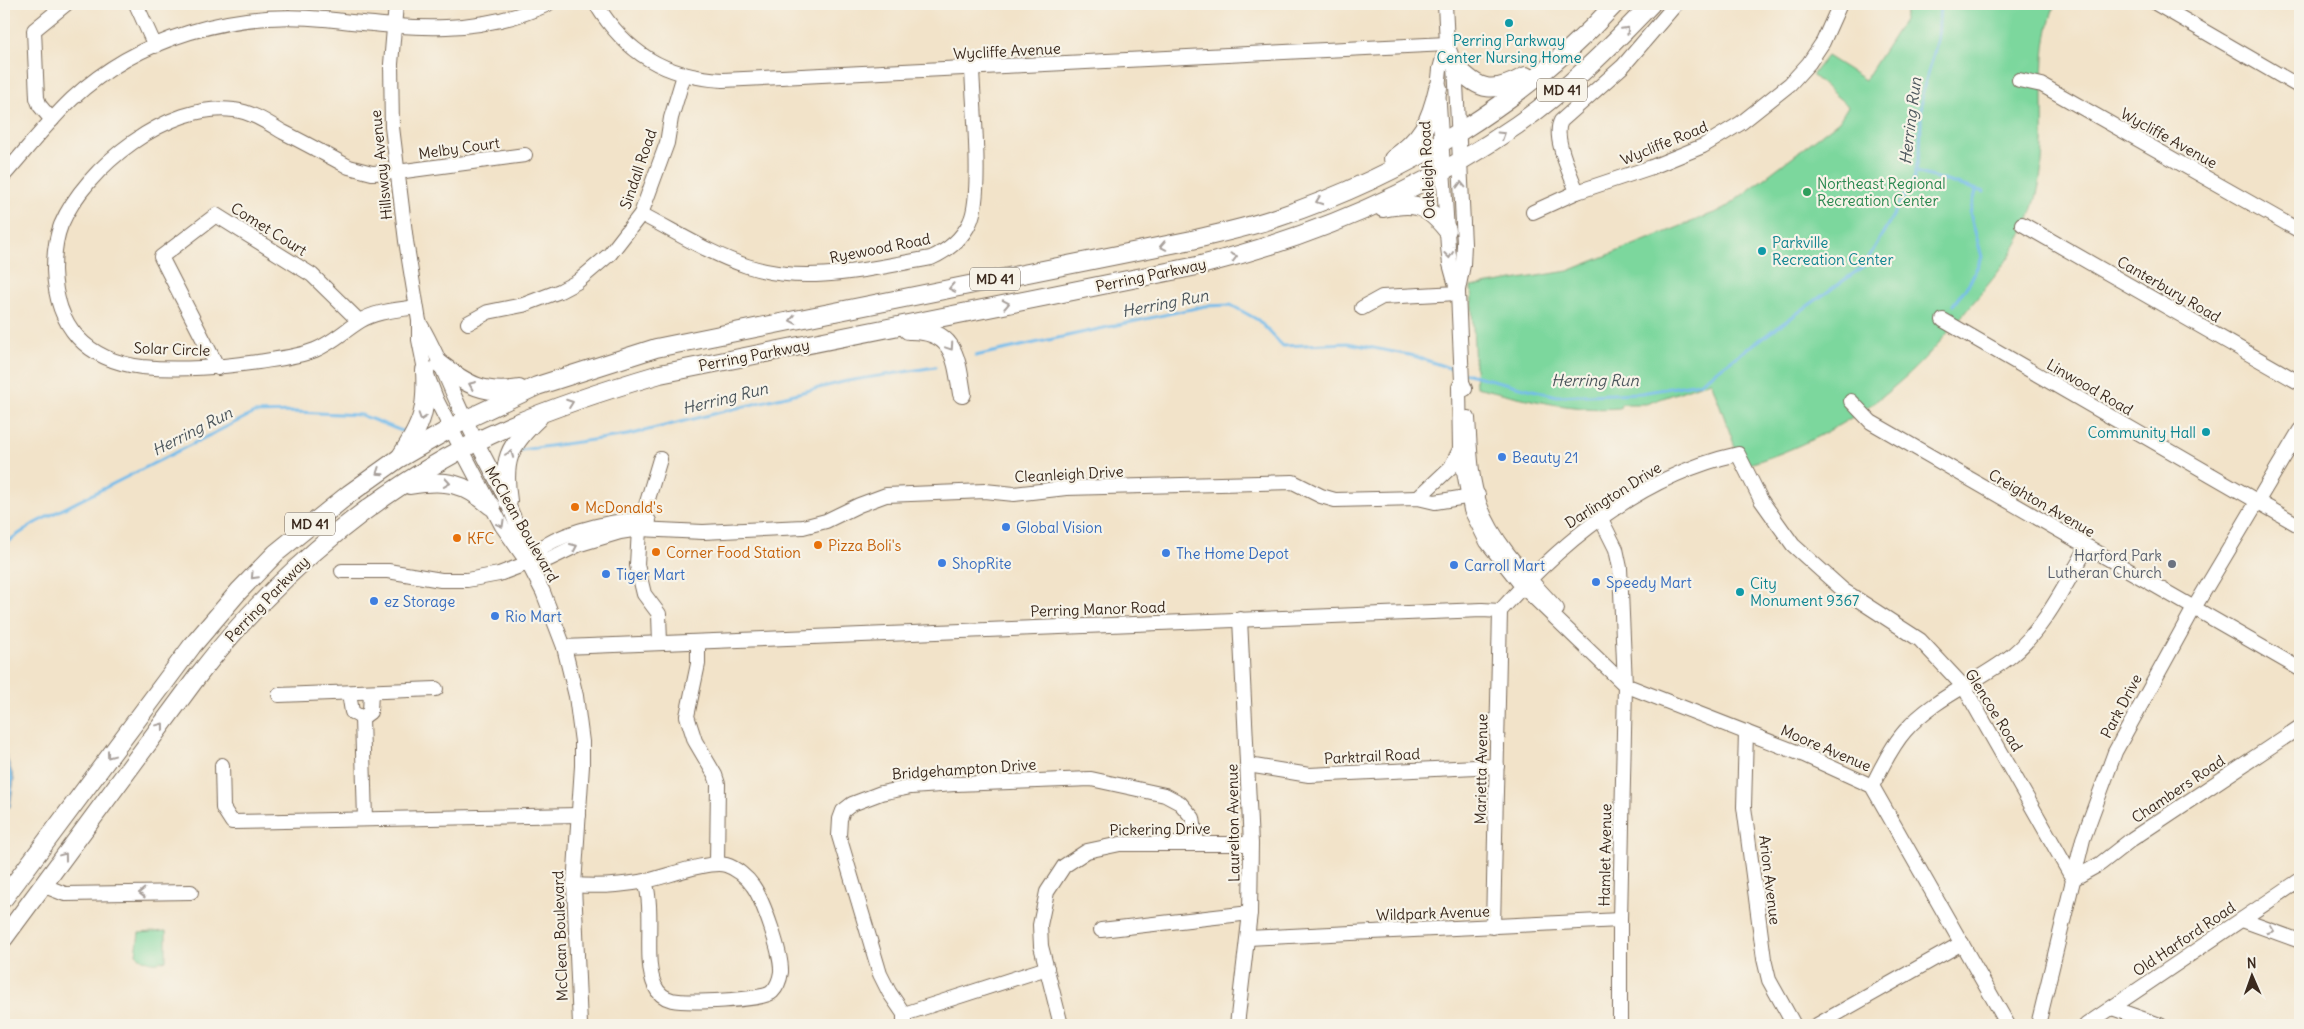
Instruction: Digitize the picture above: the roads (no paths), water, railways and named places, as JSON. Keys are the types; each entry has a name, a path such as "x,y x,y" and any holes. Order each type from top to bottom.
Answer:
{"main road":[{"name":"Perring Parkway","path":"4,898 192,646 276,553 349,494 398,459 458,424 537,386 614,361 684,342 1219,234 1277,218 1354,188 1441,142 1505,102 1557,60 1615,4"},
{"name":"Perring Parkway","path":"4,938 227,639 292,570 332,536 399,486 469,446 544,412 588,396 660,374 1197,266 1243,255 1321,228 1391,198 1443,171 1518,125 1574,80 1651,4"},
{"path":"1455,65 1473,83 1492,88 1512,84 1557,60"},
{"path":"1354,188 1410,146 1420,136 1433,111 1438,88"},
{"path":"1321,228 1384,208 1412,205 1422,206 1430,211 1446,230"},
{"path":"872,331 916,330 931,332 942,337 955,355 962,394"},
{"path":"398,459 412,439 423,415 433,367 466,383 491,391 505,392 537,386"},
{"path":"399,486 430,481 453,483 500,504 504,476 512,447 523,432 544,412"}],"street":[{"path":"52,120 40,106 37,98 34,30 66,4"},
{"path":"136,4 155,46"},
{"name":"Hillsway Avenue","path":"396,4 391,95 397,172 416,306 419,321 429,337 433,367 469,446"},
{"path":"4,175 72,99 98,78 155,46 218,24 262,18 306,18 430,29 463,27 501,20 548,4"},
{"name":"Wycliffe Avenue","path":"596,4 613,30 629,46 652,61 684,75 723,80 1448,44"},
{"name":"Oakleigh Road","path":"1445,4 1448,44 1455,65 1459,131 1464,244 1463,265 1458,293"},
{"path":"1577,192 1558,137 1558,126 1623,66 1676,4"},
{"name":"Wycliffe Road","path":"1532,212 1577,192 1652,167 1703,146 1741,123 1790,84 1809,63 1824,42 1840,4"},
{"path":"2157,4 2300,87"},
{"name":"Oakleigh Road","path":"1448,44 1440,69 1438,88 1446,230 1450,264 1458,293 1462,381 1465,386 1472,491"},
{"name":"Ryewood Road","path":"641,214 745,266 776,274 823,276 931,258 942,253 963,234 971,221 974,206 975,124 972,69"},
{"name":"Sindall Road","path":"468,323 488,312 524,305 578,282 610,254 641,214 667,143 671,118 684,75"},
{"name":"Wycliffe Avenue","path":"2019,80 2042,85 2300,231"},
{"name":"Solar Circle","path":"397,172 372,173 360,171 245,112 224,109 200,111 165,123 130,144 99,171 66,215 56,239 54,257 56,291 67,324 75,335 91,350 114,361 142,367 218,368 278,359 326,345 360,322 386,312 416,306"},
{"name":"Melby Court","path":"397,172 524,155"},
{"name":"Comet Court","path":"218,368 160,257 216,215 312,275 360,322"},
{"name":"Canterbury Road","path":"2022,224 2300,383"},
{"path":"1362,308 1382,297 1458,293"},
{"name":"Linwood Road","path":"1943,320 2300,526"},
{"name":"Oakleigh Road","path":"1462,381 1459,387 1460,449 1472,491 1490,527 1526,583"},
{"name":"Creighton Avenue","path":"1851,401 1871,422 2300,669"},
{"name":"Park Drive","path":"2038,1025 2073,879 2091,814 2115,752 2194,608 2259,502 2300,430"},
{"name":"McClean Boulevard","path":"469,446 500,504 513,544 528,563 548,604 564,647 576,696 582,742 574,885 580,1025"},
{"path":"1418,498 1451,467 1460,449"},
{"name":"Darlington Drive","path":"1500,611 1566,544 1602,519 1663,481 1714,460 1738,454"},
{"name":"Glencoe Road","path":"1738,454 1761,500 1793,545 1842,590 1920,640 1964,687 2073,879"},
{"path":"660,459 640,524 637,565 639,580 644,594 659,614 660,643"},
{"name":"Cleanleigh Drive","path":"342,571 388,571 441,580 468,580 499,574 528,563 549,559 580,544 640,524 683,533 803,527 826,521 859,504 886,495 985,491 1014,494 1066,488 1293,482 1320,496 1335,500 1418,498 1435,502 1472,491"},
{"name":"Hamlet Avenue","path":"1602,519 1616,549 1620,568 1626,685 1620,920 1620,1025"},
{"path":"1872,786 1893,747 1906,730 1923,714 2011,656 2025,642 2047,615 2087,548"},
{"name":"Moore Avenue","path":"1526,583 1572,626 1580,640 1626,685 1812,758 1872,786 2008,1025"},
{"name":"Perring Manor Road","path":"564,647 1240,619 1482,610 1500,611"},
{"name":"Marietta Avenue","path":"1493,927 1500,611"},
{"name":"Laurelton Avenue","path":"1237,1025 1250,913 1251,844 1240,619"},
{"path":"698,642 698,664 687,716 695,741 715,775 718,784 717,863"},
{"path":"279,695 436,689"},
{"path":"362,718 370,712 371,692"},
{"path":"348,693 352,712 362,718"},
{"path":"362,718 365,819"},
{"name":"Chambers Road","path":"2073,879 2100,864 2132,839 2300,727"},
{"name":"Arion Avenue","path":"1746,732 1744,807 1764,959 1772,987 1794,1025"},
{"path":"222,765 223,808 232,822 579,815"},
{"name":"Parktrail Road","path":"1248,765 1309,775 1498,766"},
{"name":"Bridgehampton Drive","path":"904,1020 880,974 839,836 840,819 843,811 852,804 881,793 911,787 1091,778 1165,795 1180,803 1194,818 1196,844"},
{"name":"Pickering Drive","path":"1061,1025 1041,946 1042,908 1047,892 1064,866 1074,857 1099,847 1120,844 1251,844"},
{"path":"574,885 605,885 645,881 717,863 732,867 754,887 760,899 780,958 780,980 772,992 765,996 686,1001 670,1000 661,995 654,985 651,968 650,907 645,881"},
{"name":"Old Harford Road","path":"2086,1025 2300,880"},
{"path":"42,885 65,894 191,892"},
{"path":"1101,930 1250,913"},
{"name":"Wildpark Avenue","path":"1248,938 1620,920"},
{"path":"2242,920 2300,940"},
{"path":"1817,1025 1962,943"},
{"path":"904,1020 1047,968"},
{"path":"2112,1008 2160,1025"}],"water":[{"path":"4,749 14,779 10,807 4,809 7,797"}],"waterway":[{"name":"Herring Run","path":"1464,373 1557,396 1641,393 1699,383 1864,266 1914,179 1920,150 1922,94 1938,39 1940,4"},
{"path":"1916,172 1984,192"},
{"path":"1953,305 1970,282 1982,257 1970,213 1976,191"},
{"name":"Herring Run","path":"975,356 1205,306 1231,305 1258,320 1283,346 1348,343 1414,356 1458,371"},
{"name":"Herring Run","path":"521,450 628,435 847,381 935,367"},
{"name":"Herring Run","path":"4,544 35,523 254,413 296,412 361,415 407,433"}],"place":[{"name":"Perring Parkway Center Nursing Home","path":"1509,23"},
{"name":"Northeast Regional Recreation Center","path":"1807,192"},
{"name":"Parkville Recreation Center","path":"1762,251"},
{"name":"Community Hall","path":"2206,432"},
{"name":"Beauty 21","path":"1502,457"},
{"name":"McDonald's","path":"575,507"},
{"name":"Global Vision","path":"1006,527"},
{"name":"KFC","path":"457,538"},
{"name":"Pizza Boli's","path":"818,545"},
{"name":"Corner Food Station","path":"656,552"},
{"name":"The Home Depot","path":"1166,553"},
{"name":"ShopRite","path":"942,563"},
{"name":"Harford Park Lutheran Church","path":"2172,564"},
{"name":"Carroll Mart","path":"1454,565"},
{"name":"Tiger Mart","path":"606,574"},
{"name":"Speedy Mart","path":"1596,582"},
{"name":"City Monument 9367","path":"1740,592"},
{"name":"ez Storage","path":"374,601"},
{"name":"Rio Mart","path":"495,616"}]}
